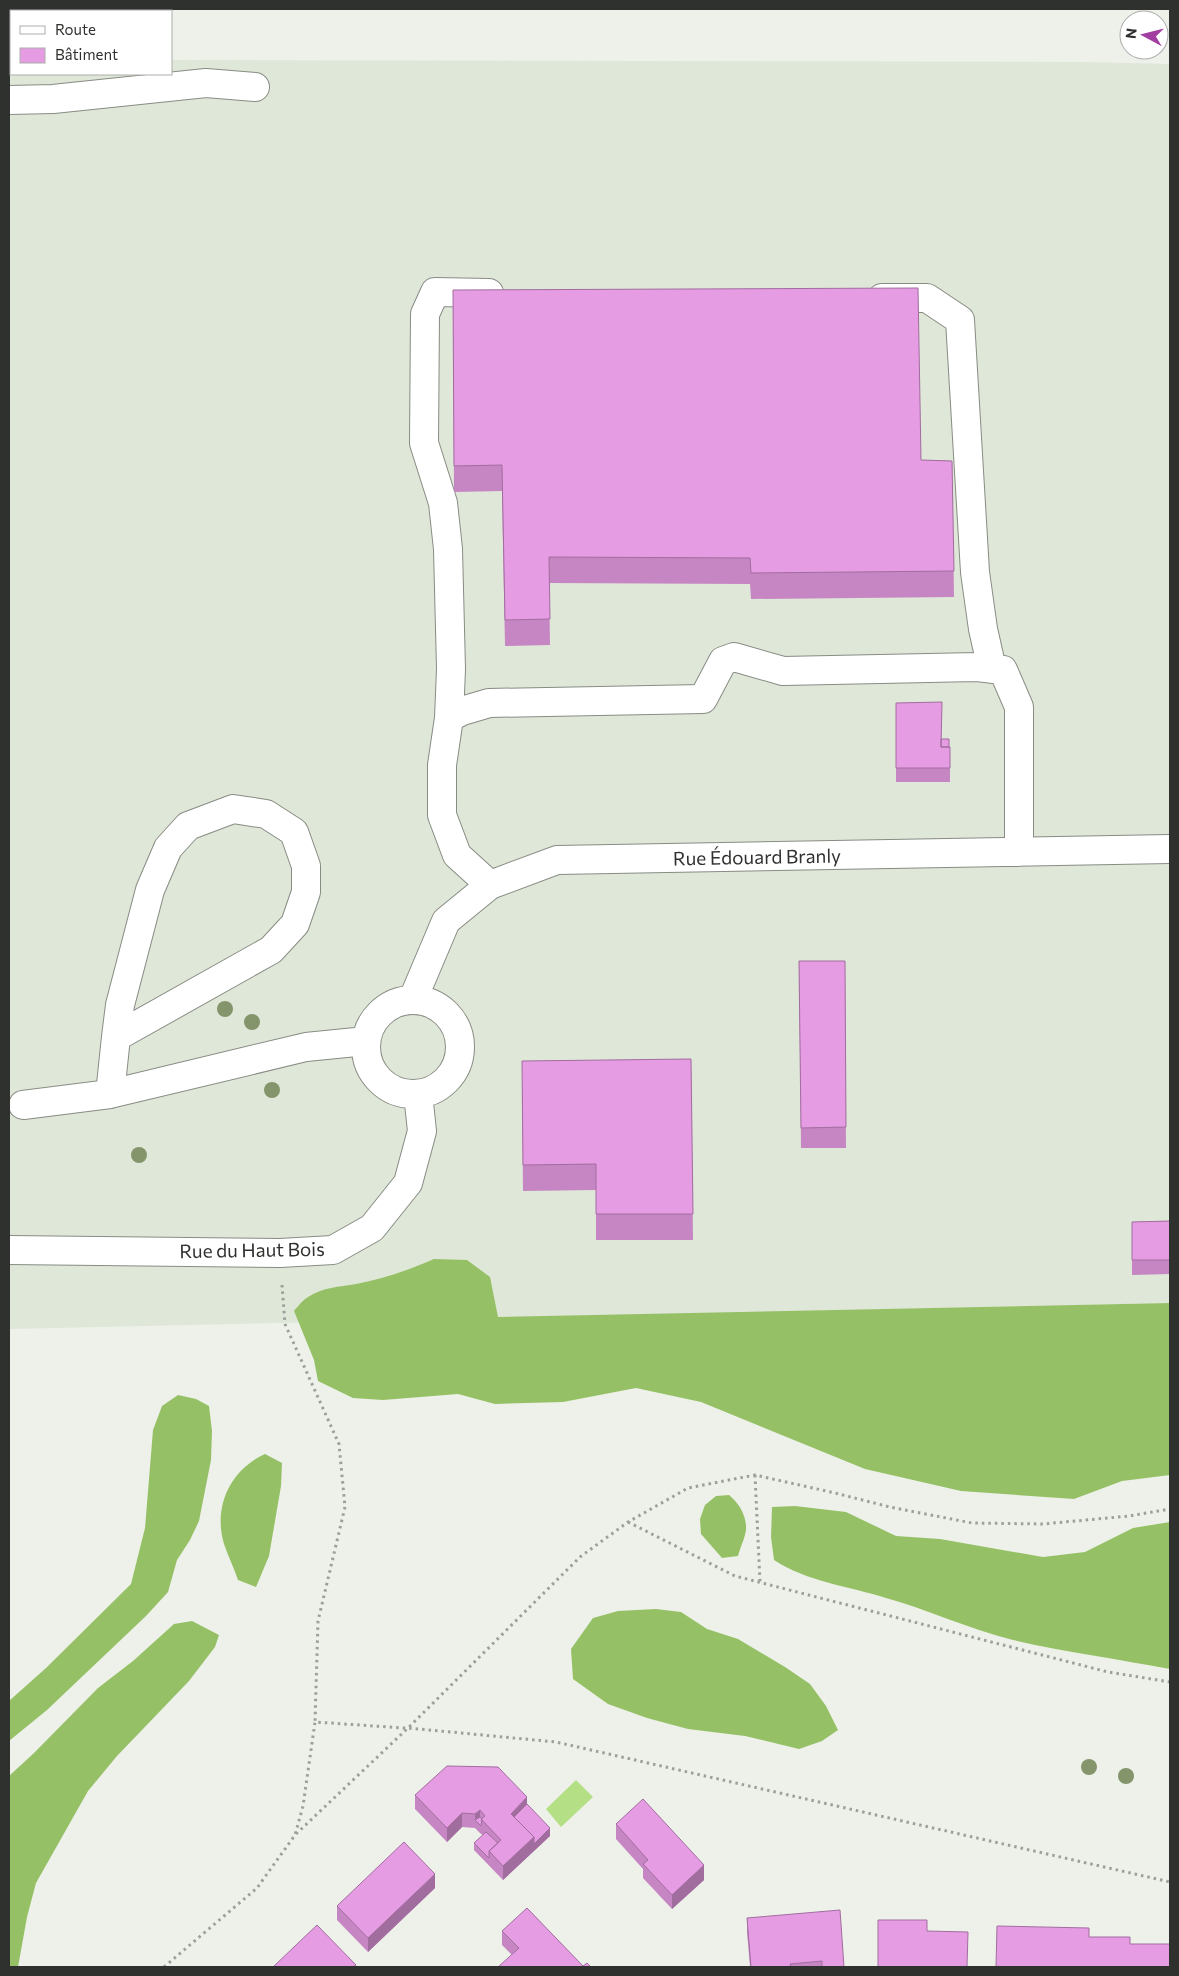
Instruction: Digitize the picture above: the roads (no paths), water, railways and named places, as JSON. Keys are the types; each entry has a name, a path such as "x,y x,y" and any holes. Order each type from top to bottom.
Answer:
{"street":[{"path":"9,100 53,99 206,83 255,87"},
{"path":"490,886 457,854 442,815 442,765 449,718 451,670 448,549 443,503 424,443 425,314 435,292 514,294"},
{"path":"860,298 928,298 960,320 975,572 982,629 992,669"},
{"path":"449,718 462,711 489,703 704,699 723,661 734,657 784,671 977,667 1003,670 1019,707 1019,852"},
{"path":"110,1094 116,1037 120,1005 150,890 168,848 188,826 233,809 266,814 294,832 306,866 306,892 295,924 271,950 116,1037"},
{"name":"Rue Édouard Branly","path":"414,999 446,921 490,886 557,860 1170,849"},
{"path":"414,999 431,1003 446,1012 456,1027 460,1044 459,1059 453,1072 444,1083 432,1091 418,1094 401,1093 386,1086 374,1074 367,1058 366,1041 371,1024 382,1011 396,1002 414,999"},
{"path":"23,1105 110,1094 306,1047 366,1041"},
{"name":"Rue du Haut Bois","path":"9,1250 280,1253 333,1250 372,1228 408,1183 422,1131 418,1094"}]}
